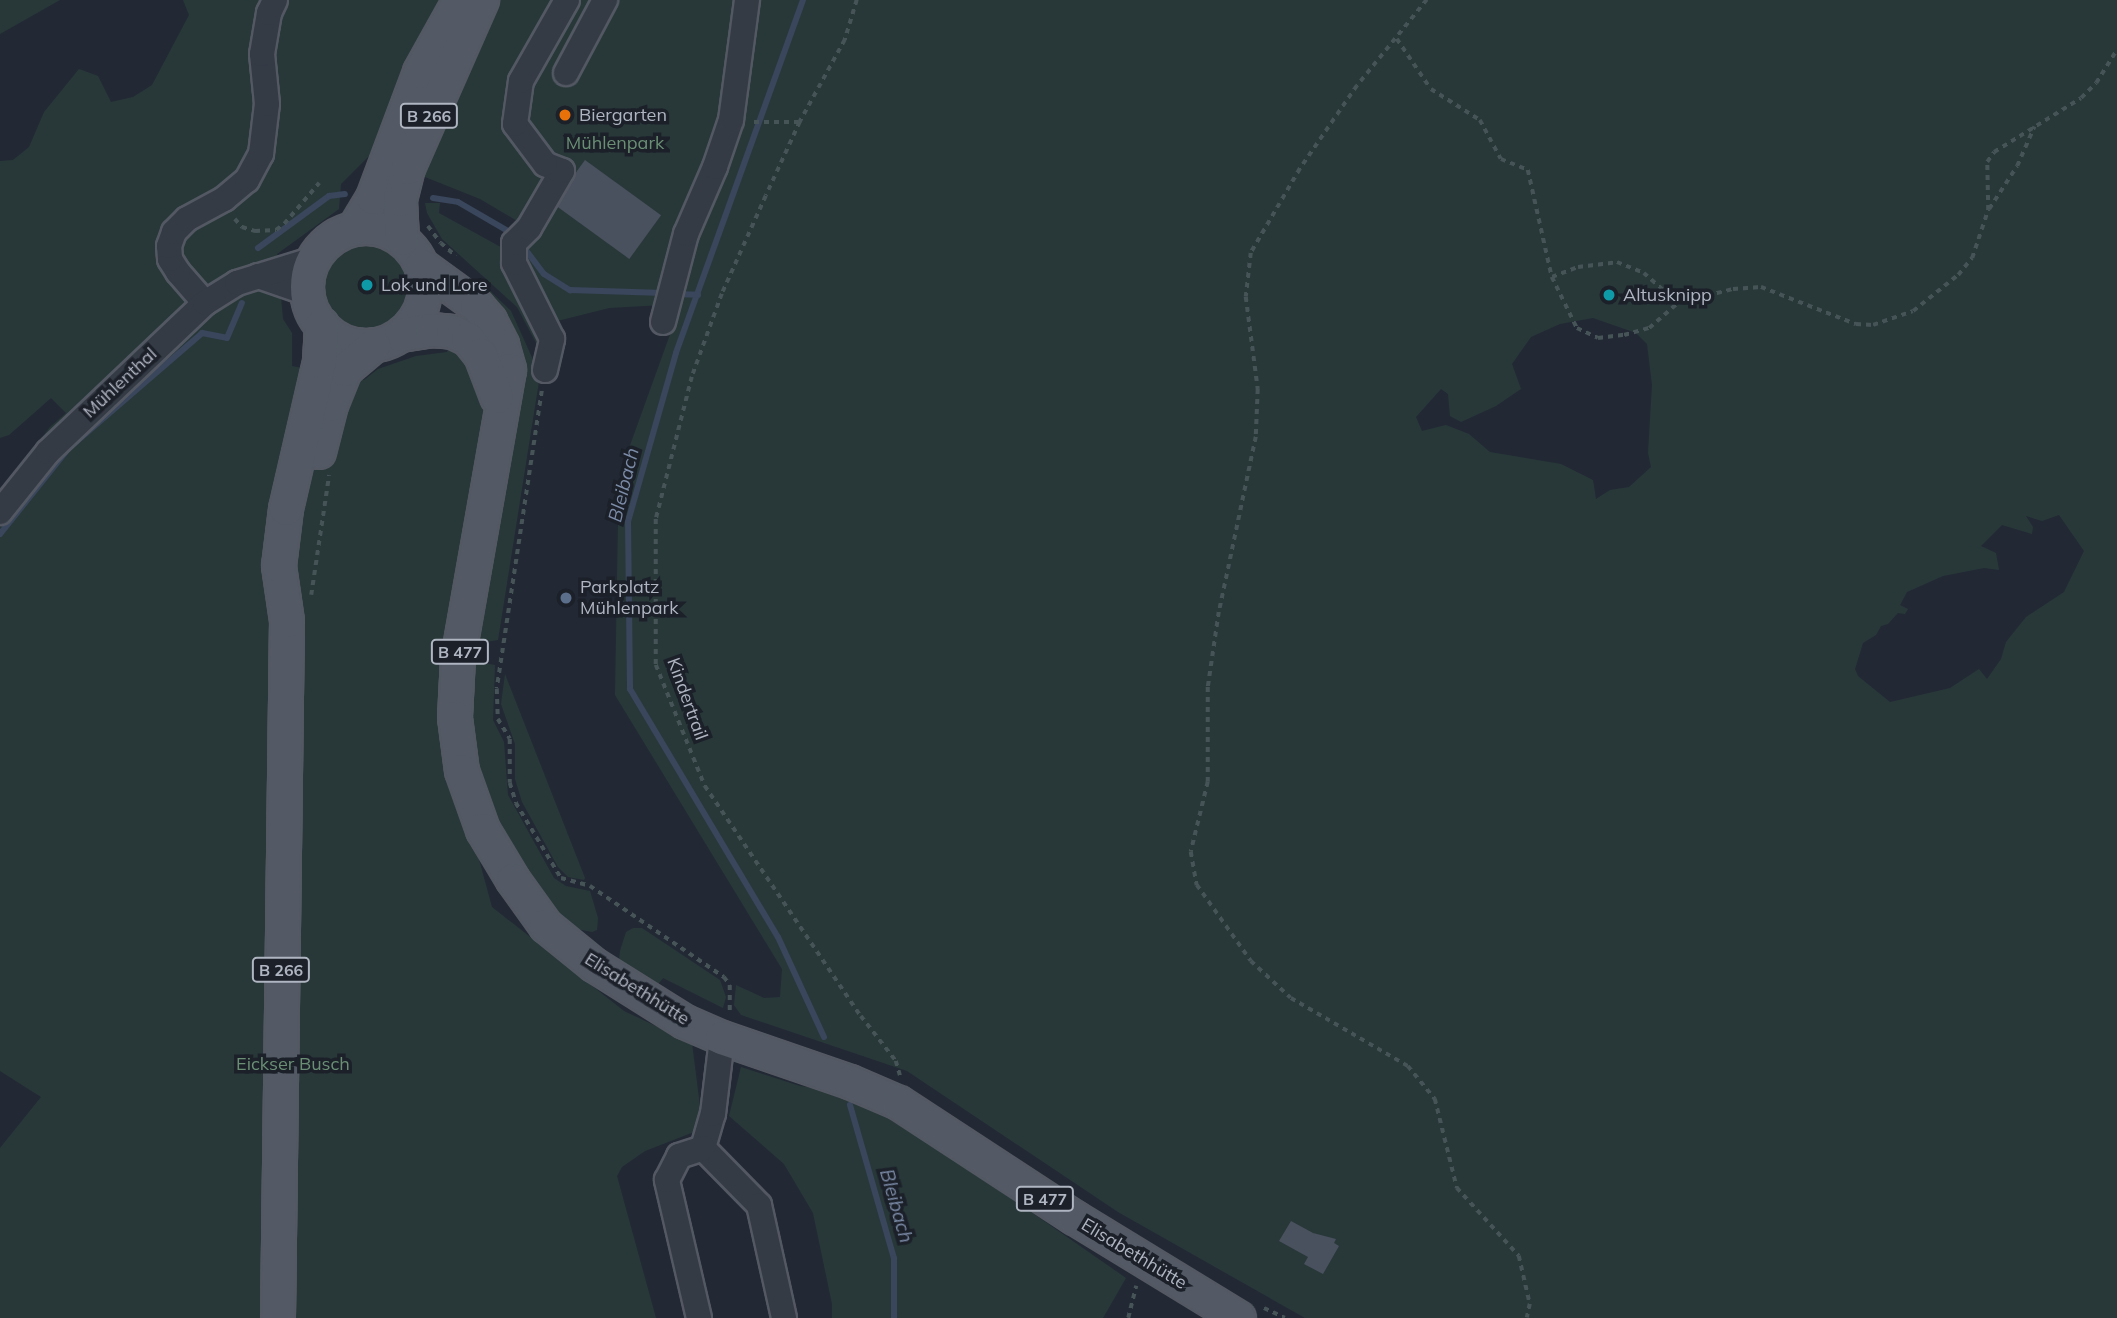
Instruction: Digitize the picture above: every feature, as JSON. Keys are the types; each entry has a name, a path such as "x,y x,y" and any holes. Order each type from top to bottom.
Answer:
{"main road":[{"name":"B 266","path":"355,228 373,198 421,72 460,0"},
{"name":"B 266","path":"402,239 400,200 405,179 440,89 478,14 482,0"},
{"path":"372,227 402,239 422,266 426,281 421,311 387,340 345,342 321,325 312,310 307,293 308,276 314,259 324,245 338,234 355,228 372,227"},
{"name":"B 477","path":"422,266 477,306 490,321 509,370 500,416"},
{"name":"B 266","path":"287,621 279,566 286,509 320,362 321,325"},
{"name":"B 477","path":"387,340 432,330 453,332 468,339 481,355 491,376 500,416"},
{"name":"B 266","path":"278,1318 287,621 305,512 331,405 345,370 387,340"},
{"name":"Elisabethhütte","path":"500,416 458,659 455,718 462,771 483,830 513,880 546,926 594,965 657,1006 729,1029 899,1103 1239,1318"}],"lane":[{"path":"205,303 178,272 170,259 169,246 174,232 187,219 224,199 247,180 261,154 267,104 262,54 269,13 275,0"},
{"path":"545,370 552,339 514,263 521,235 562,171 545,164 514,124 521,81 567,0 592,26"},
{"path":"566,73 605,0"},
{"path":"668,299 686,234 731,120 747,0"},
{"name":"Mühlenthal","path":"0,512 48,452 205,303 237,283 314,259"},
{"path":"258,276 307,293"},
{"path":"703,1148 713,1114 729,1029"},
{"path":"699,1318 667,1180 679,1156 703,1148"},
{"path":"703,1148 760,1205 784,1318"}],"path":[{"name":"Kindertrail","path":"856,0 845,40 800,122 722,294 692,377 656,519 656,665 705,786 861,1016 896,1061 902,1081"},
{"path":"1427,0 1357,86 1300,169 1251,253 1246,297 1258,389 1256,437 1219,612 1208,687 1208,782 1191,852 1198,885 1251,961 1291,998 1408,1066 1436,1099 1457,1188 1519,1256 1530,1304 1527,1318"},
{"path":"1397,39 1431,89 1480,120 1501,159 1528,170 1552,277 1577,328 1598,338 1649,328 1678,303 1704,294 1761,287 1856,324 1873,325 1913,311 1958,275 1972,258 1988,210 2017,166 2035,125"},
{"path":"1988,210 1987,162 2009,140 2081,98 2096,83 2117,49"},
{"path":"748,121 800,122"},
{"path":"242,227 264,232 276,230 285,224 320,183"},
{"path":"424,214 441,243 466,264"},
{"path":"1552,277 1578,267 1617,262 1644,272 1678,303"},
{"path":"545,370 497,689 498,719 510,740 510,783 516,803 561,878 590,886 724,977 730,985 729,1029"},
{"path":"1128,1318 1131,1297 1148,1262"}],"green space":[{"path":"0,0 60,0 0,34"},
{"path":"183,0 2117,0 2117,1318 1305,1318 1118,1212 907,1071 741,1015 734,1005 736,985 764,998 780,997 782,969 615,695 618,522 624,462 681,304 609,308 553,322 520,249 534,231 480,199 370,155 341,184 339,209 277,254 283,319 292,333 292,366 364,380 378,369 416,356 447,352 450,344 465,353 482,385 484,431 437,706 492,907 624,1011 692,1043 701,1114 698,1127 694,1132 645,1151 622,1167 617,1176 656,1318 0,1318 0,1148 41,1097 0,1071 0,492 50,427 66,413 51,398 9,435 0,438 0,161 13,160 29,147 44,112 79,69 98,76 111,102 133,97 152,85 189,15","holes":["1593,318 1636,333 1647,344 1652,385 1648,453 1651,467 1629,487 1610,490 1596,499 1593,480 1561,464 1490,452 1469,434 1446,425 1422,431 1416,417 1441,389 1448,394 1450,416 1461,422 1496,406 1521,389 1512,364 1531,337 1560,324","2059,515 2084,551 2064,592 2026,617 2006,642 2001,659 1987,679 1979,669 1950,688 1890,702 1858,676 1855,669 1863,643 1876,635 1881,626 1888,624 1898,613 1905,614 1908,609 1900,605 1907,592 1943,576 1984,568 1999,570 1996,553 1981,546 2002,525 2032,534 2033,527 2026,516 2042,521"]},
{"path":"425,203 440,203 439,213 506,250 548,341 544,358 517,307 442,239 427,213"},
{"path":"366,242 383,246 397,255 406,269 410,286 406,303 397,317 383,326 366,330 349,326 335,317 326,303 322,286 326,269 335,255 349,246"},
{"path":"472,283 482,283 511,311 540,375 498,640 485,642 483,663 495,665 493,720 504,742 508,795 554,878 566,886 590,891 598,918 597,930 592,932 572,928 530,879 496,824 483,795 471,747 468,702 519,388"},
{"path":"505,674 584,880 568,877 558,867 522,802 515,779 515,744 501,704"},
{"path":"633,928 642,928 720,980 726,997 723,1008 663,978 656,987 626,969 619,959 620,951 626,932"},
{"path":"741,1067 800,1086 830,1090 889,1113 1126,1278 1103,1318 832,1318 832,1304 813,1213 784,1164 729,1116"}],"building":[{"path":"585,160 661,215 629,259 553,204"},
{"path":"1291,1221 1313,1233 1336,1239 1334,1243 1339,1246 1323,1274 1304,1264 1308,1257 1279,1241"}],"waterway":[{"name":"Bleibach","path":"803,0 676,353 628,522 630,689 778,937 824,1037"},
{"path":"258,248 329,196 345,194"},
{"path":"433,198 458,202 513,234"},
{"path":"522,245 544,274 570,290 664,293"},
{"path":"675,294 698,295"},
{"path":"0,534 69,448 202,333 227,338 242,303"},
{"name":"Bleibach","path":"850,1105 894,1258 894,1318"}],"place":[{"name":"Biergarten","path":"565,115"},
{"name":"Lok und Lore","path":"367,285"},
{"name":"Altusknipp","path":"1609,295"},
{"name":"Parkplatz Mühlenpark","path":"566,598"}],"park label":[{"name":"Mühlenpark","path":"615,143"},
{"name":"Eickser Busch","path":"293,1064"}]}
